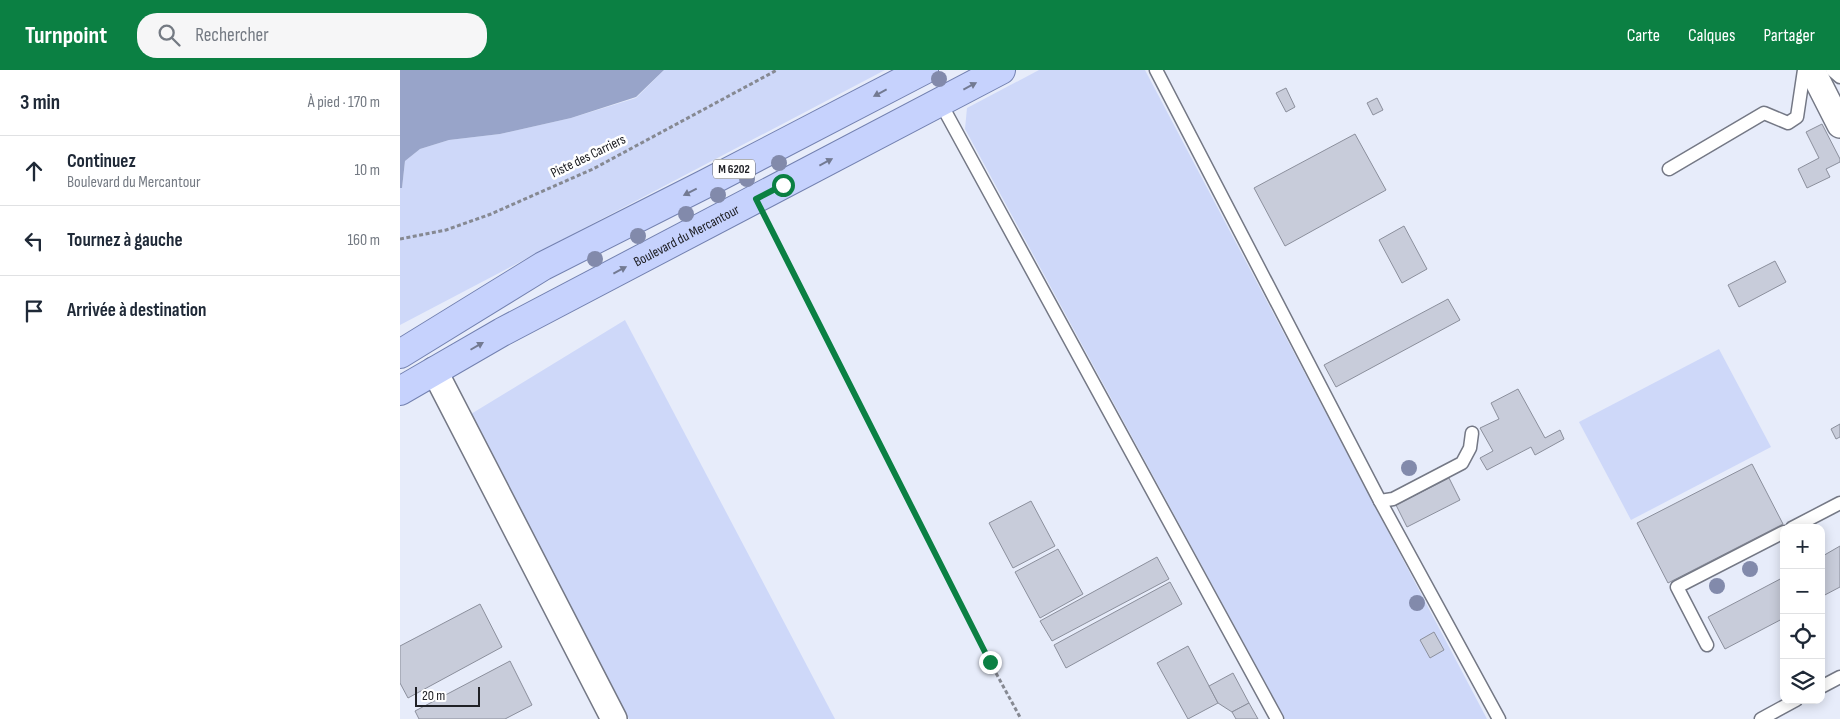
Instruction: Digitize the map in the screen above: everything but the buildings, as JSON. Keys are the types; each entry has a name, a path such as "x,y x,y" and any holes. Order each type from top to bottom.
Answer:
{"main road":[{"name":"M 6202","path":"400,354 543,266 706,184 924,70"},
{"name":"Boulevard du Mercantour","path":"400,391 502,332 1001,70"},
{"path":"400,335 543,266"},
{"path":"400,397 434,370"}],"street":[{"path":"1812,70 1840,125"},
{"path":"434,370 614,719"}],"lane":[{"path":"1156,70 1380,501 1499,719"},
{"path":"1669,169 1764,113 1788,122 1797,117 1804,70"},
{"path":"1832,70 1840,77"},
{"path":"940,102 1277,719"},
{"path":"1380,501 1393,499 1462,463 1470,448 1472,433"},
{"path":"1800,524 1840,503"},
{"path":"1707,645 1677,587 1780,534"},
{"path":"1825,685 1840,677"},
{"path":"1761,719 1789,704"}],"path":[{"name":"Piste des Carriers","path":"400,239 446,230 491,214 593,169 777,70"},
{"path":"756,199 1021,719"}],"shaded area":[{"path":"400,70 664,70 636,97 571,118 500,134 449,140 420,149 405,161 402,188 400,188"},
{"path":"664,70 885,70 400,325 400,188 402,188 405,161 420,149 449,140 500,134 571,118 636,98"},
{"path":"1039,70 1145,70 1487,719 1285,719 965,129 967,108"},
{"path":"625,320 835,719 629,719 471,414"},
{"path":"1719,349 1771,447 1631,520 1579,422"}],"route":[{"path":"783,185 756,199 990,662"}]}
